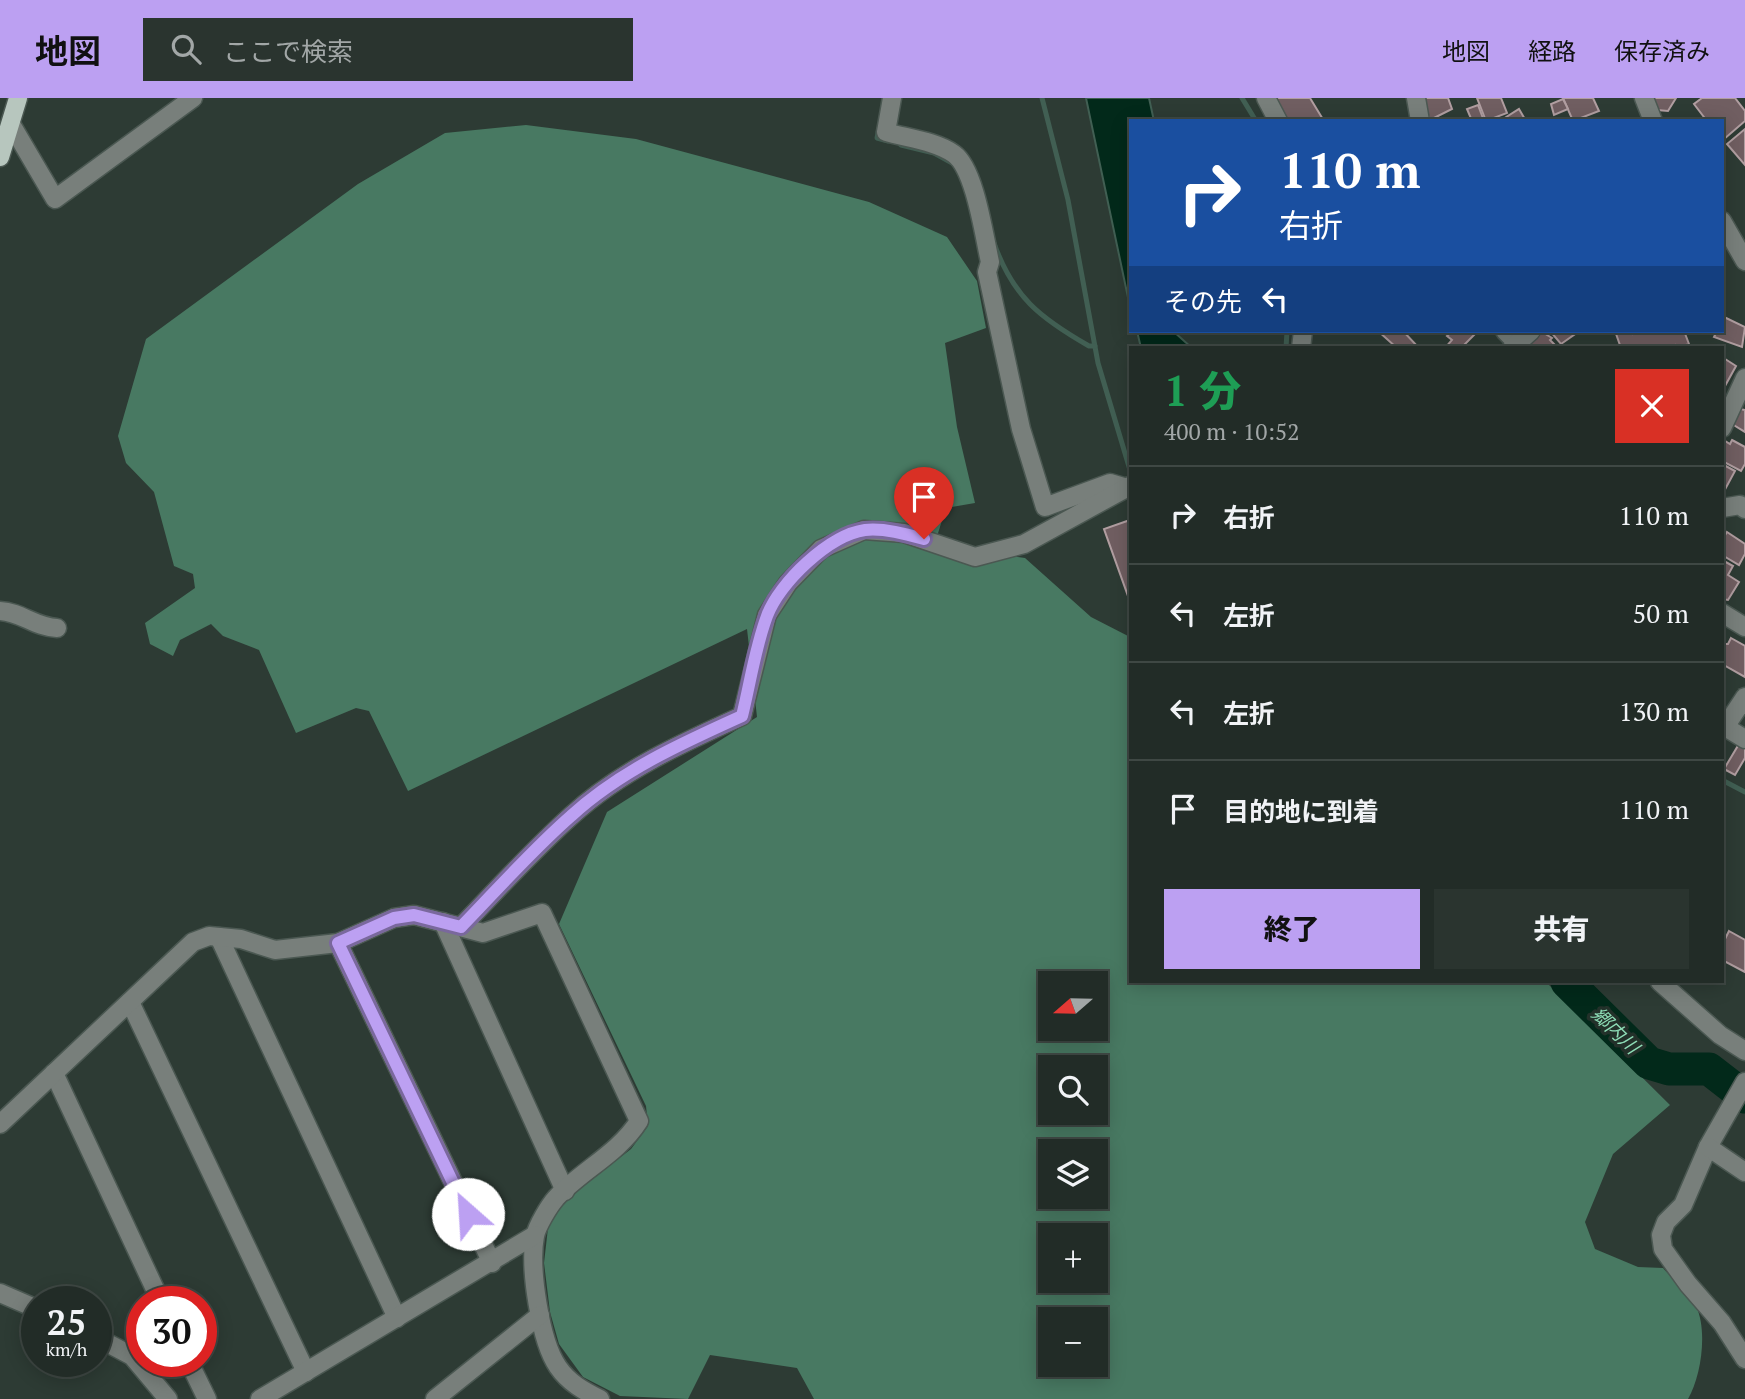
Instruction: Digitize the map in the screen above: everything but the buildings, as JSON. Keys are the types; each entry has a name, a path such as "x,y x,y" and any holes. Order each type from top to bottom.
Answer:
{"main road":[{"path":"0,157 18,98"}],"street":[{"path":"11,124 55,199 193,98"},
{"path":"892,98 886,132 945,149 962,162 969,175 990,262 987,272 1021,429 1045,507 1110,482 1129,487"},
{"path":"1266,98 1277,119"},
{"path":"1416,98 1420,119"},
{"path":"1644,98 1652,119"},
{"path":"1724,226 1738,257"},
{"path":"1511,341 1527,333"},
{"path":"1724,423 1745,378"},
{"path":"461,927 572,815 618,780 674,746 742,716 767,615 788,583 821,549 864,530 904,533 975,557 1024,544 1129,487"},
{"path":"1724,508 1740,505 1745,509"},
{"path":"0,611 15,612 42,627 57,628"},
{"path":"1724,614 1745,627"},
{"path":"1724,725 1745,697"},
{"path":"1724,727 1745,739"},
{"path":"0,1124 193,943 209,936 241,939 275,950 338,943 394,918 414,915 483,933 542,913 639,1121 628,1138 556,1199 535,1234 492,1263 260,1399"},
{"path":"443,922 565,1191"},
{"path":"219,937 397,1318"},
{"path":"338,943 492,1263"},
{"path":"1661,983 1720,1035 1745,1051"},
{"path":"130,1002 306,1372"},
{"path":"54,1073 154,1286"},
{"path":"1745,1082 1708,1147 1683,1205 1666,1222 1661,1235 1663,1250 1722,1323 1745,1359"},
{"path":"1708,1147 1745,1172"},
{"path":"535,1234 536,1289 542,1330 557,1366 574,1394 600,1399"},
{"path":"0,1293 21,1302"},
{"path":"435,1399 540,1315"},
{"path":"112,1345 132,1356 168,1399"},
{"path":"196,1377 207,1399"}],"shaded area":[{"path":"1086,98 1149,98 1154,119 1129,119 1129,302"},
{"path":"526,125 636,139 869,202 947,237 977,281 986,328 945,343 957,427 975,503 946,508 932,552 978,566 1011,556 1025,558 1091,617 1129,636 1129,983 1547,983 1670,1105 1613,1154 1585,1222 1595,1249 1638,1267 1663,1268 1696,1306 1702,1328 1701,1354 1693,1390 1688,1399 814,1399 797,1368 710,1355 688,1399 620,1396 583,1377 559,1344 550,1312 544,1263 548,1228 564,1201 631,1149 648,1126 646,1106 559,924 607,812 757,717 747,629 408,791 369,711 356,708 296,733 259,650 223,636 211,624 180,640 173,656 150,644 145,623 195,588 193,574 174,566 154,492 126,463 118,436 146,339 358,184 445,133"},
{"path":"1137,333 1175,333 1190,346 1141,346"}],"waterway":[{"path":"1042,98 1068,200 1098,363 1129,467"},
{"path":"1242,98 1255,119"},
{"path":"879,128 877,138 888,141"},
{"path":"901,145 934,153 954,164"},
{"path":"994,243 1010,278 1030,304 1056,326 1089,346 1095,346"},
{"path":"1286,346 1287,333"},
{"path":"1724,781 1745,792"},
{"name":"郷内川","path":"1568,983 1649,1063 1669,1069 1709,1069 1745,1097"}],"route":[{"path":"468,1214 338,943 394,918 414,915 461,927 572,815 618,780 674,746 742,716 767,615 788,583 821,549 864,530 904,533 924,539"}]}
